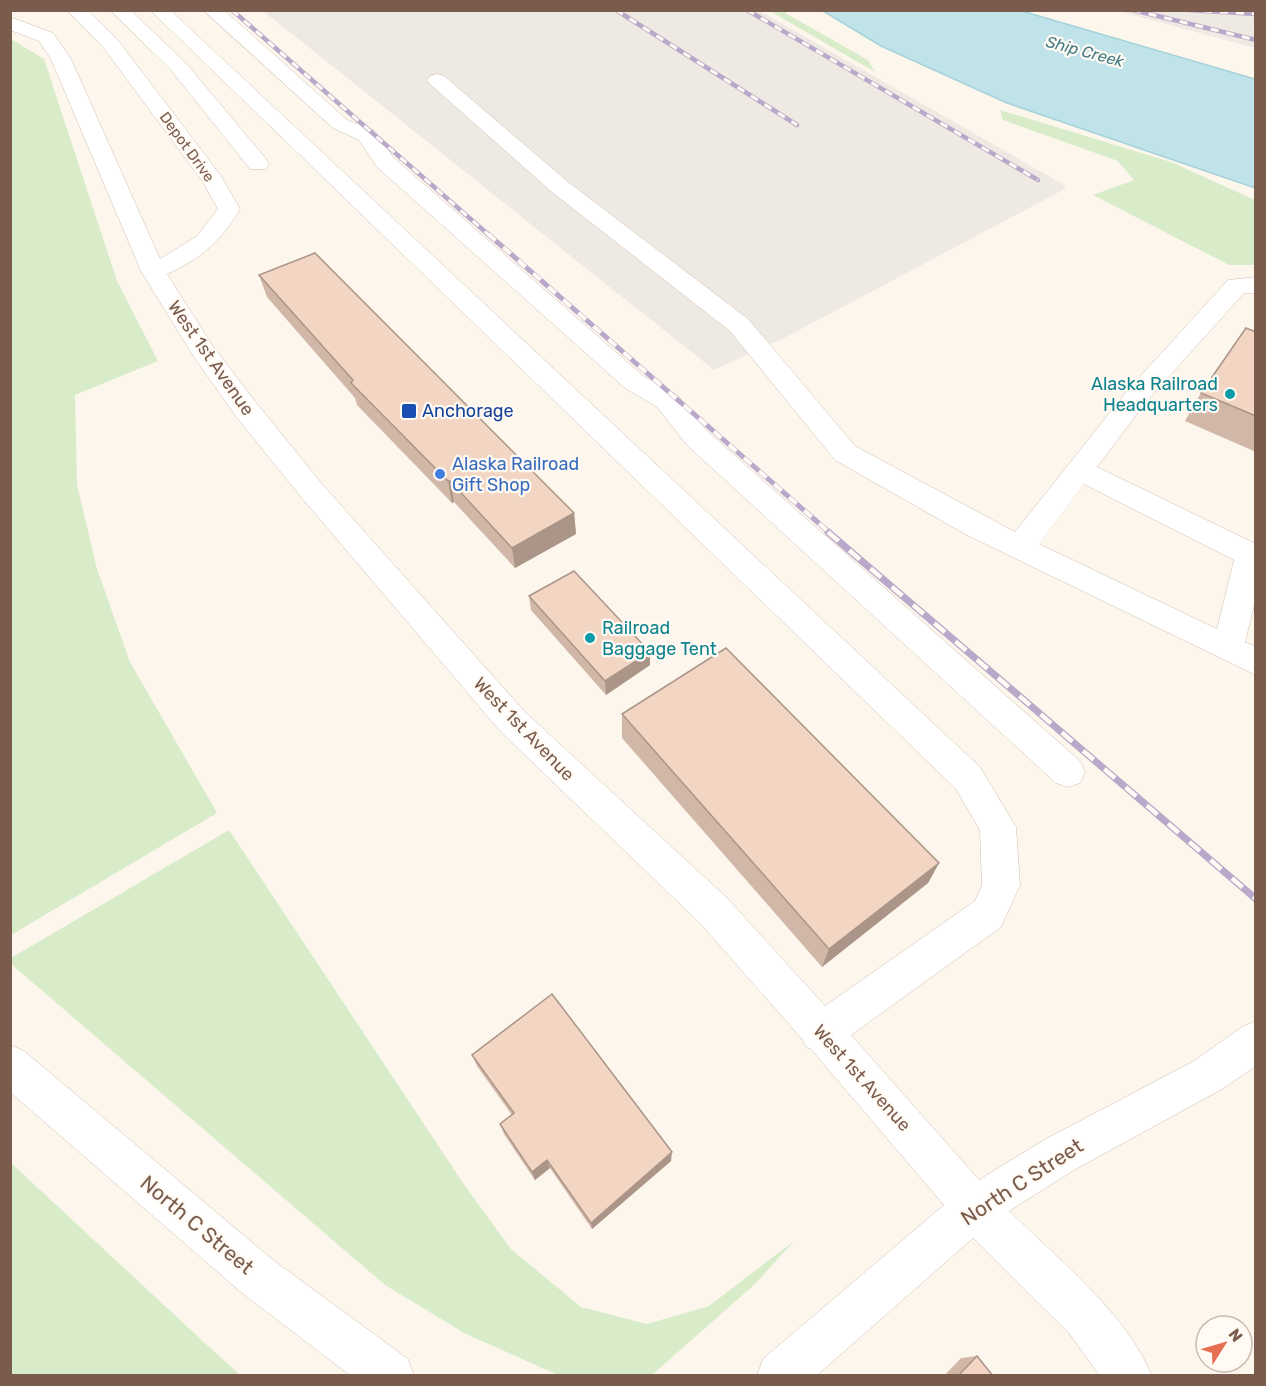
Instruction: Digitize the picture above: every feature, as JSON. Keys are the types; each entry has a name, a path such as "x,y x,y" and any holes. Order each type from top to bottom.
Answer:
{"street":[{"name":"Depot Drive","path":"76,10 110,44 213,181 229,209 217,231 196,252 153,271"},
{"path":"119,10 178,66 258,164"},
{"path":"159,10 968,778 998,827 1000,885 988,914 820,1033"},
{"path":"212,10 340,124 367,136 385,162 634,382 667,401 697,438 1068,772"},
{"name":"West 1st Avenue","path":"10,23 46,38 61,59 153,271 203,351 248,412 312,491 489,695 554,762 647,846 714,911 820,1033 907,1127 974,1208 1085,1317 1129,1376"},
{"path":"437,81 560,187 739,325 845,453 976,527 1256,662"},
{"path":"1019,548 1136,398 1237,285 1256,285"},
{"path":"1080,470 1250,555 1228,648"},
{"name":"North C Street","path":"780,1376 974,1208 1059,1155 1208,1075 1256,1041"},
{"name":"North C Street","path":"10,1065 257,1276 391,1376"}],"shaded area":[{"path":"263,11 760,11 1066,186 1061,191 788,336 714,370"},
{"path":"1116,11 1255,11 1255,48 1133,15"}],"green space":[{"path":"770,11 787,11 785,13 868,60 875,72"},
{"path":"11,39 44,59 117,281 158,361 75,395 77,485 97,569 130,662 217,813 11,935"},
{"path":"1000,110 1171,162 1255,200 1255,265 1229,265 1093,195 1134,180 1118,161 1003,120"},
{"path":"229,830 465,1186 511,1249 581,1307 647,1324 709,1306 794,1241 756,1283 652,1375 558,1375 466,1334 385,1285 11,964 11,958"},
{"path":"10,1162 207,1345 240,1375 11,1375"}],"water":[{"name":"Ship Creek","path":"823,11 1022,11 1255,79 1255,188 1007,103 881,46"}],"building":[{"path":"315,253 574,513 512,548 450,481 351,383 353,380 259,275"},
{"path":"1246,328 1256,332 1256,416 1201,393"},
{"name":"Railroad Baggage Tent","path":"574,571 650,652 605,681 529,596"},
{"path":"726,648 939,863 829,949 622,714"},
{"path":"552,994 672,1152 591,1223 547,1160 532,1172 500,1124 514,1113 472,1055"},
{"path":"977,1356 993,1376 958,1376"}],"railway":[{"path":"232,10 490,236"},
{"path":"616,10 797,125"},
{"path":"747,10 1038,180"},
{"path":"1133,10 1256,40"},
{"path":"1188,10 1256,14"},
{"path":"488,234 830,533"},
{"path":"828,532 1256,899"}],"place":[{"name":"Alaska Railroad Headquarters","path":"1230,394"},
{"name":"Anchorage","path":"409,411"},
{"name":"Alaska Railroad Gift Shop","path":"440,474"},
{"name":"Railroad Baggage Tent","path":"590,638"}]}
